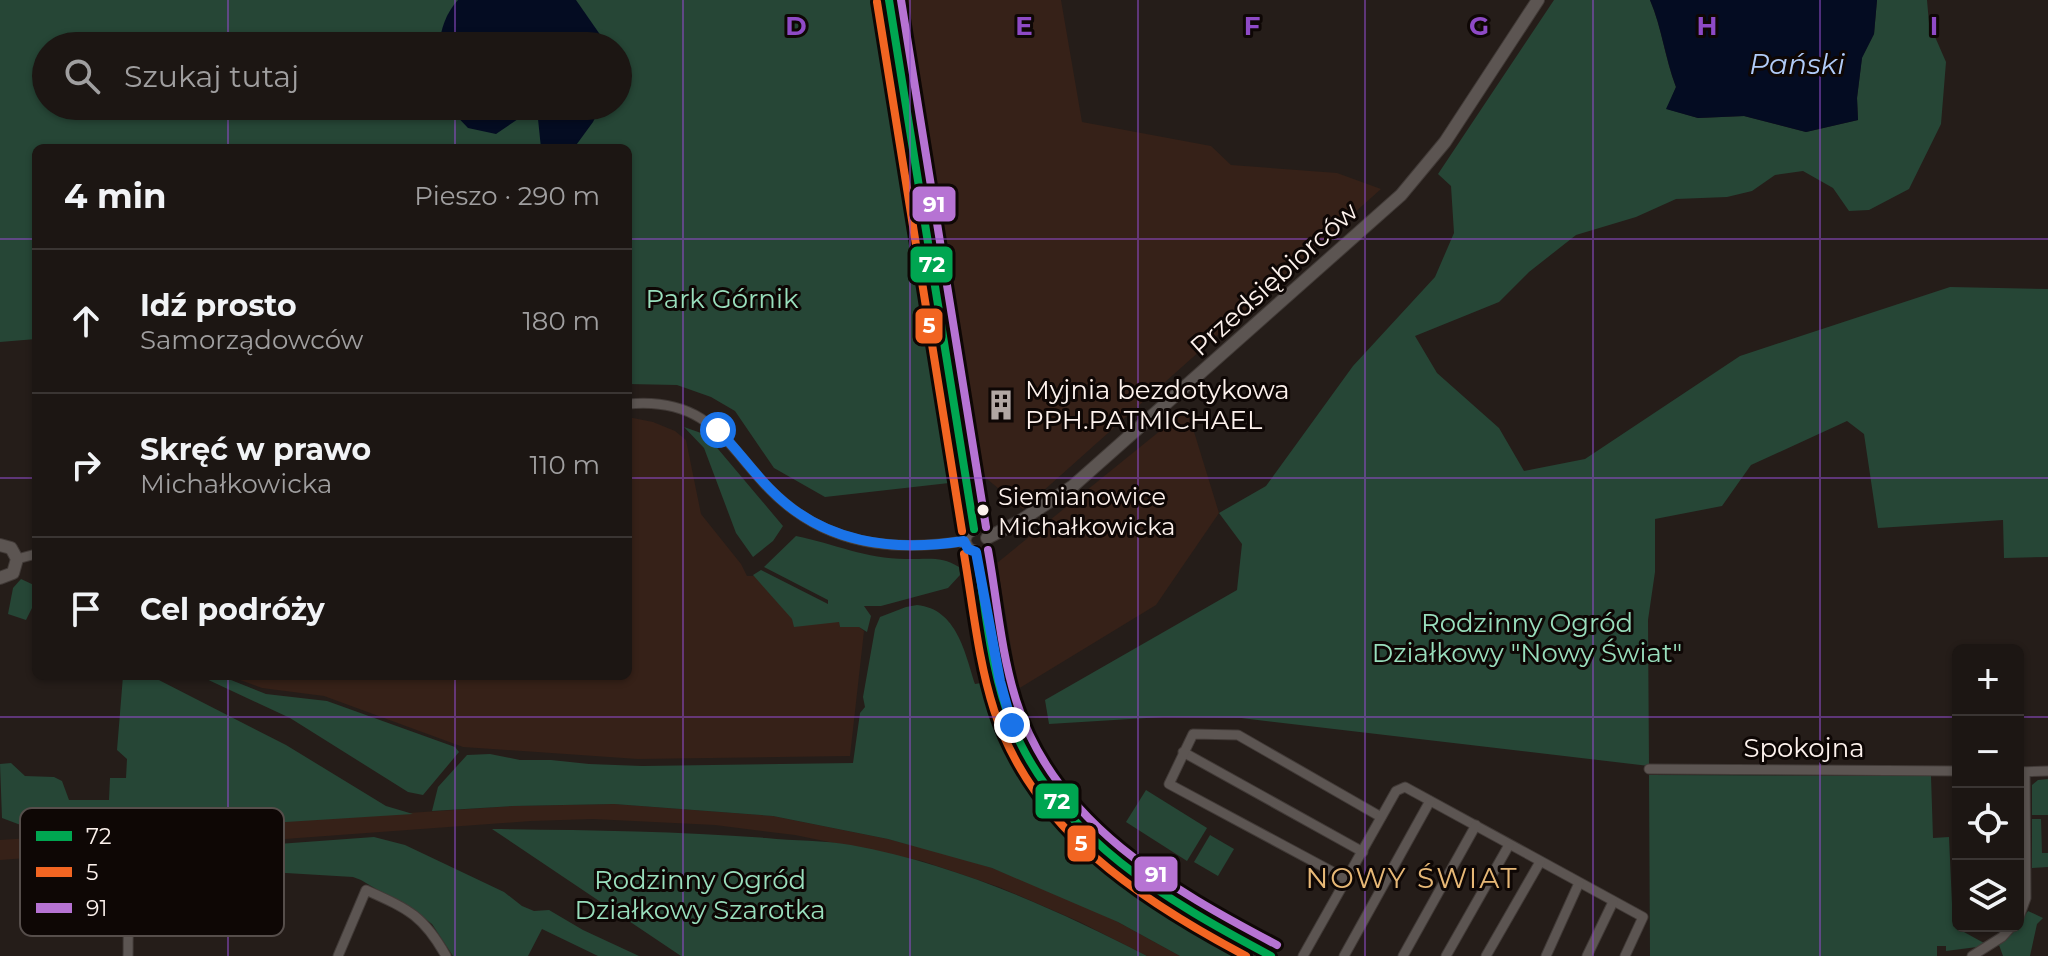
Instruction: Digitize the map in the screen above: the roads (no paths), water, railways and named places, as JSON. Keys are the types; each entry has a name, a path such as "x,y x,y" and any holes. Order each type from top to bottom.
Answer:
{"street":[{"path":"889,0 974,529"},
{"name":"Przedsiębiorców","path":"987,538 1007,529 1073,486 1401,195 1445,142 1538,0"},
{"path":"632,404 667,406 703,420 735,446 783,502 830,531 863,542 891,546 931,546 964,541"},
{"path":"974,529 980,530 987,538 984,548 976,552 968,549 964,541 967,533 974,529"},
{"path":"0,545 11,548 17,559 13,573 0,578"},
{"path":"976,552 1008,713 1022,747 1045,785 1072,817 1138,877 1191,913 1271,956"},
{"path":"17,559 32,555"},
{"path":"1348,880 1169,784 1183,752 1193,734 1238,735 1381,817"},
{"path":"1183,752 1363,852"},
{"name":"Spokojna","path":"1649,769 1952,771"},
{"path":"2024,772 2048,771"},
{"path":"1303,956 1381,817 1399,788 1405,787 1643,917 1625,956"},
{"path":"2023,788 2024,904"},
{"path":"1344,956 1430,801"},
{"path":"1403,956 1476,825"},
{"path":"1446,956 1509,845"},
{"path":"1486,956 1540,862"},
{"path":"1546,956 1579,883"},
{"path":"338,956 366,890 410,910 432,931 446,956"},
{"path":"1587,956 1613,902"},
{"path":"1972,956 2007,932"},
{"path":"128,956 129,936"}],"water":[{"path":"458,0 576,0 598,32 441,32 450,10"},
{"name":"Pański","path":"1650,0 1877,0 1874,34 1862,58 1857,98 1858,120 1806,132 1744,116 1698,118 1666,109 1676,87"},
{"path":"460,120 517,120 496,134 468,128"},
{"path":"538,120 594,120 577,144 541,144"}],"place":[{"name":"Myjnia bezdotykowa PPH.PATMICHAEL","path":"1001,405"},
{"name":"Siemianowice Michałkowicka","path":"983,510"}],"district":[{"name":"NOWY ŚWIAT","path":"1412,878"}],"park label":[{"name":"Park Górnik","path":"722,299"},
{"name":"Rodzinny Ogród Działkowy \"Nowy Świat\"","path":"1527,638"},
{"name":"Rodzinny Ogród Działkowy Szarotka","path":"700,895"}]}
